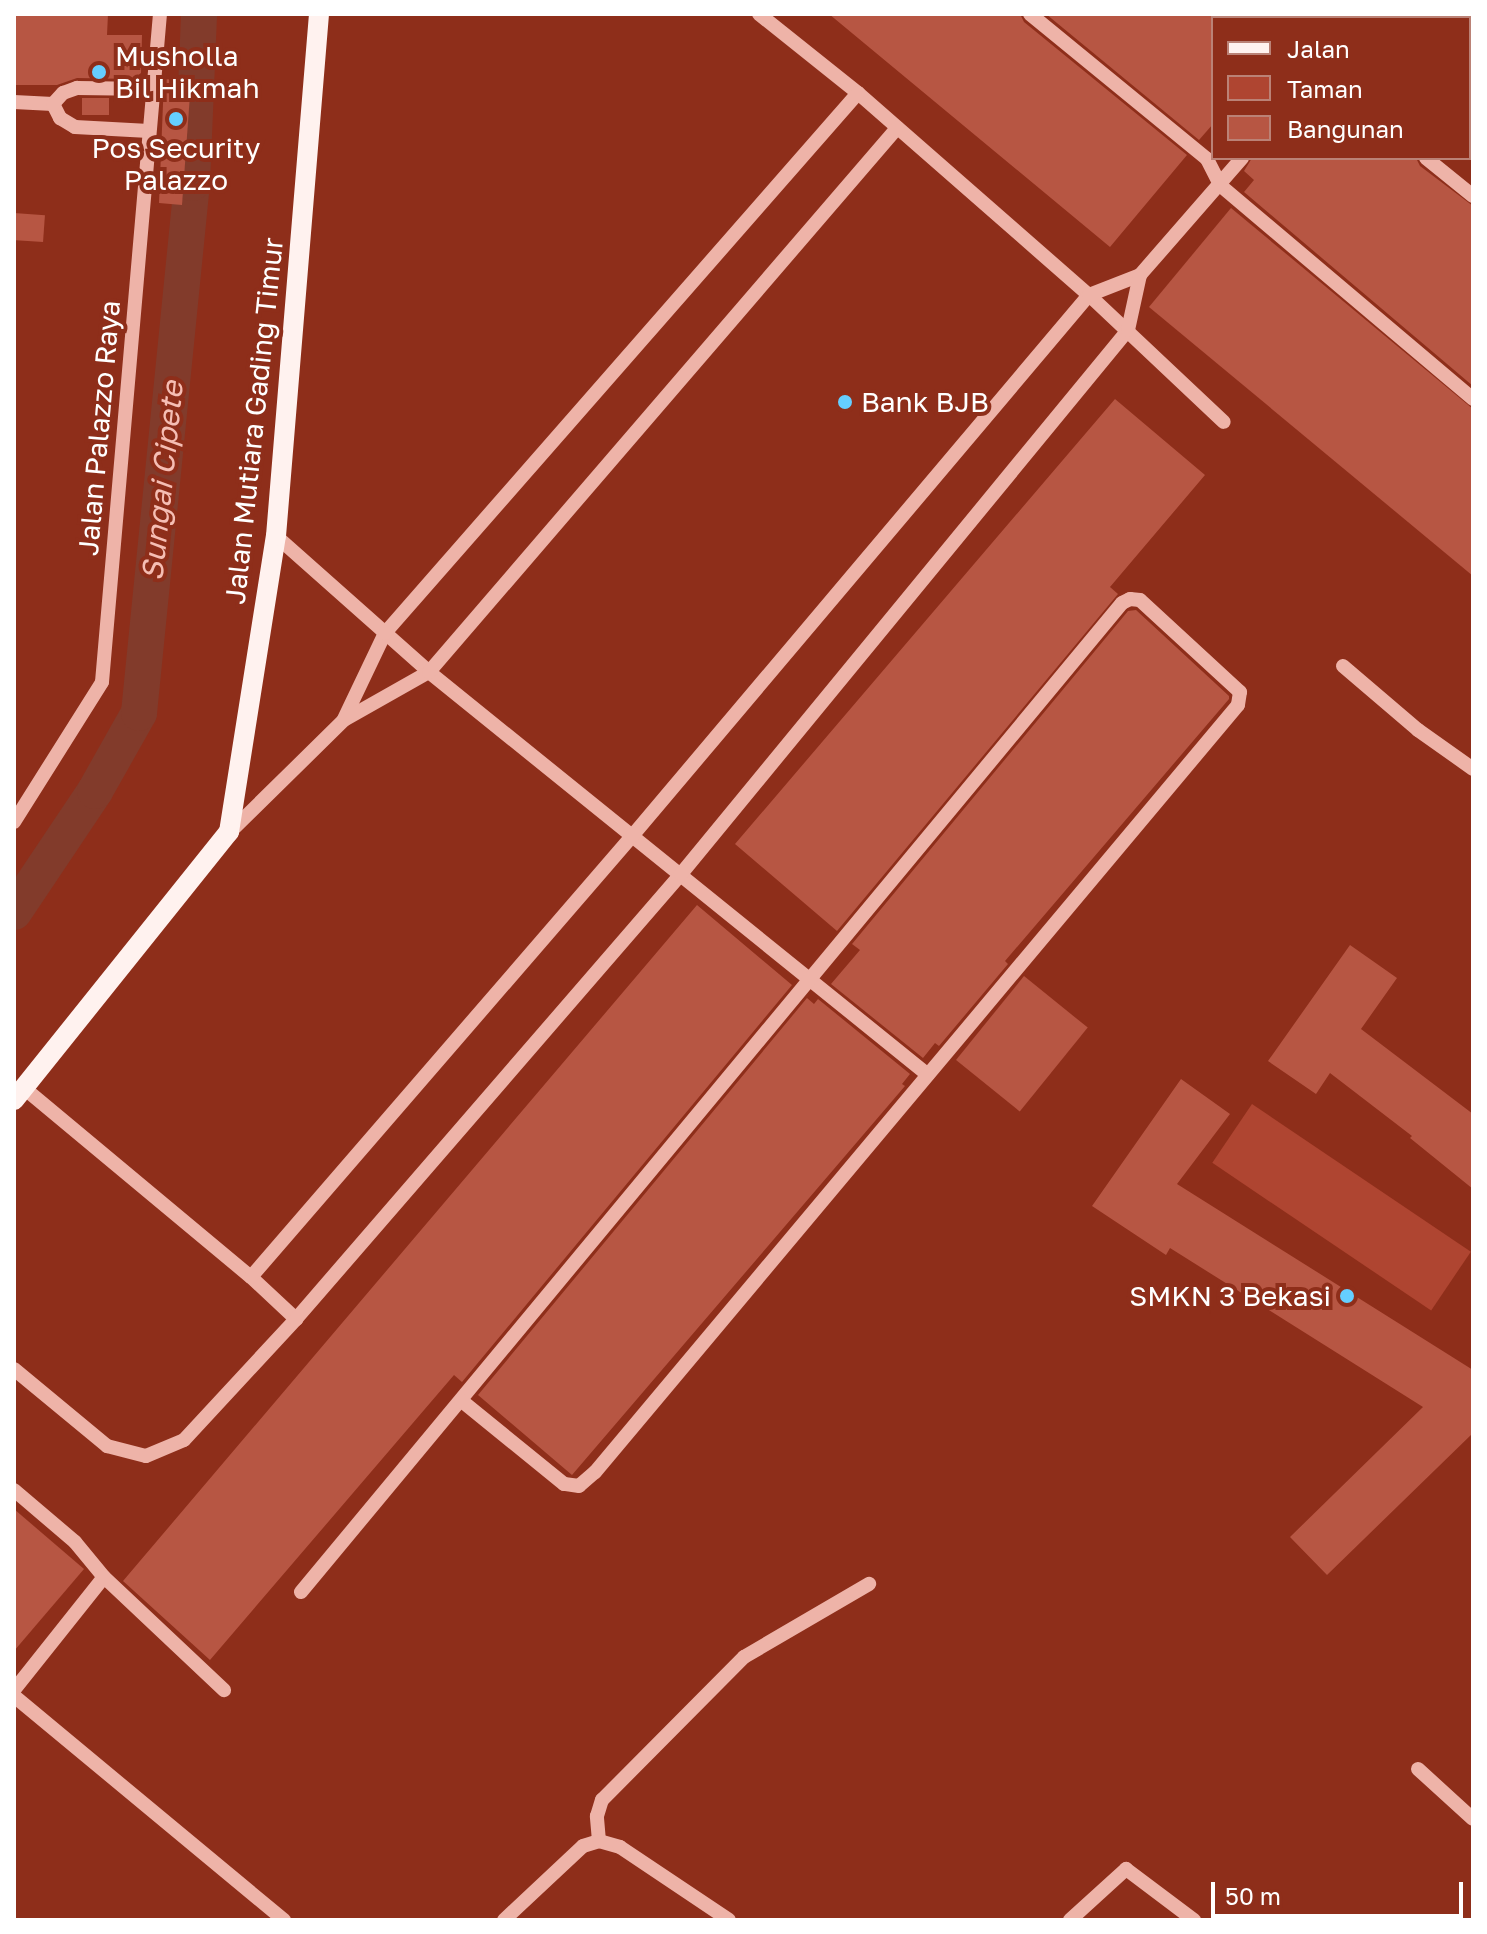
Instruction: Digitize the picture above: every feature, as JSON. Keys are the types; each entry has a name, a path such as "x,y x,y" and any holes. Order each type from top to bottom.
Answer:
{"main road":[{"name":"Jalan Mutiara Gading Timur","path":"19,1094 229,832 276,536 319,14"}],"street":[{"name":"Jalan Palazzo Raya","path":"14,822 102,682 160,14"},
{"path":"759,14 858,93 1089,295 1224,422"},
{"path":"1030,14 1207,159 1221,186 1473,399"},
{"path":"53,104 63,93 77,88 152,89"},
{"name":"Jalan Mutiara Gading Timur","path":"344,720 385,633 858,93"},
{"path":"14,102 53,104"},
{"path":"53,104 60,118 75,127 149,131"},
{"name":"Jalan Mutiara Gading Timur","path":"229,832 344,720 429,672 897,128"},
{"path":"251,1277 633,835 1089,295 1140,275 1221,186 1240,160"},
{"path":"1428,160 1473,196"},
{"path":"14,1369 107,1446 146,1456 184,1440 296,1319 681,874 1128,330 1140,275"},
{"path":"276,536 429,672 928,1075"},
{"path":"301,1592 1122,603 1130,599 1140,600 1240,692 1238,705 618,1445 579,1486 564,1484 462,1401"},
{"path":"1343,666 1418,730 1473,769"},
{"path":"19,1094 251,1277 296,1319"},
{"path":"14,1490 75,1542 104,1577 224,1690"},
{"path":"14,1690 104,1577"},
{"path":"599,1841 597,1816 602,1800 744,1657 869,1584"},
{"path":"14,1696 284,1920"},
{"path":"1418,1769 1473,1819"},
{"path":"504,1920 583,1846 599,1841 620,1847 729,1920"},
{"path":"1070,1920 1126,1869 1194,1920"}],"green space":[{"path":"1252,1104 1471,1252 1431,1310 1212,1163"}],"building":[{"path":"14,14 108,14 107,35 142,35 141,73 133,79 77,78 57,85 14,85"},
{"path":"829,14 1020,14 1024,22 1187,155 1110,247"},
{"path":"1046,14 1232,14 1211,16 1211,126 1199,140"},
{"name":"Pos Security Palazzo","path":"164,79 191,81 182,205 159,203"},
{"name":"Pos Security Palazzo","path":"82,98 109,98 109,115 82,115"},
{"path":"1251,160 1417,160 1420,166 1473,206 1473,386 1244,192 1254,180 1244,171"},
{"path":"1231,208 1473,409 1473,576 1149,307"},
{"path":"14,213 45,215 43,242 14,240"},
{"path":"1115,399 1205,475 1110,587 1118,594 837,931 735,844"},
{"path":"1136,610 1229,699 1005,961 1008,964 939,1046 935,1043 923,1058 831,984 860,950 852,944 1128,611"},
{"path":"697,905 792,985 462,1382 454,1375 210,1660 123,1581"},
{"path":"1350,945 1397,978 1361,1029 1473,1114 1473,1189 1410,1138 1412,1136 1330,1073 1316,1094 1268,1061"},
{"path":"1024,976 1088,1028 1020,1112 956,1060"},
{"path":"807,998 814,1004 818,999 910,1074 902,1084 905,1086 572,1475 478,1395"},
{"path":"1181,1079 1230,1114 1177,1184 1473,1370 1473,1433 1327,1575 1290,1537 1423,1407 1170,1248 1166,1255 1092,1206"},
{"path":"14,1509 84,1569 14,1651"}],"waterway":[{"name":"Sungai Cipete","path":"14,912 95,791 139,713 192,183 199,14"}],"place":[{"name":"Musholla Bil Hikmah","path":"99,72"},
{"name":"Pos Security Palazzo","path":"176,119"},
{"name":"Bank BJB","path":"845,402"},
{"name":"SMKN 3 Bekasi","path":"1347,1296"}]}
